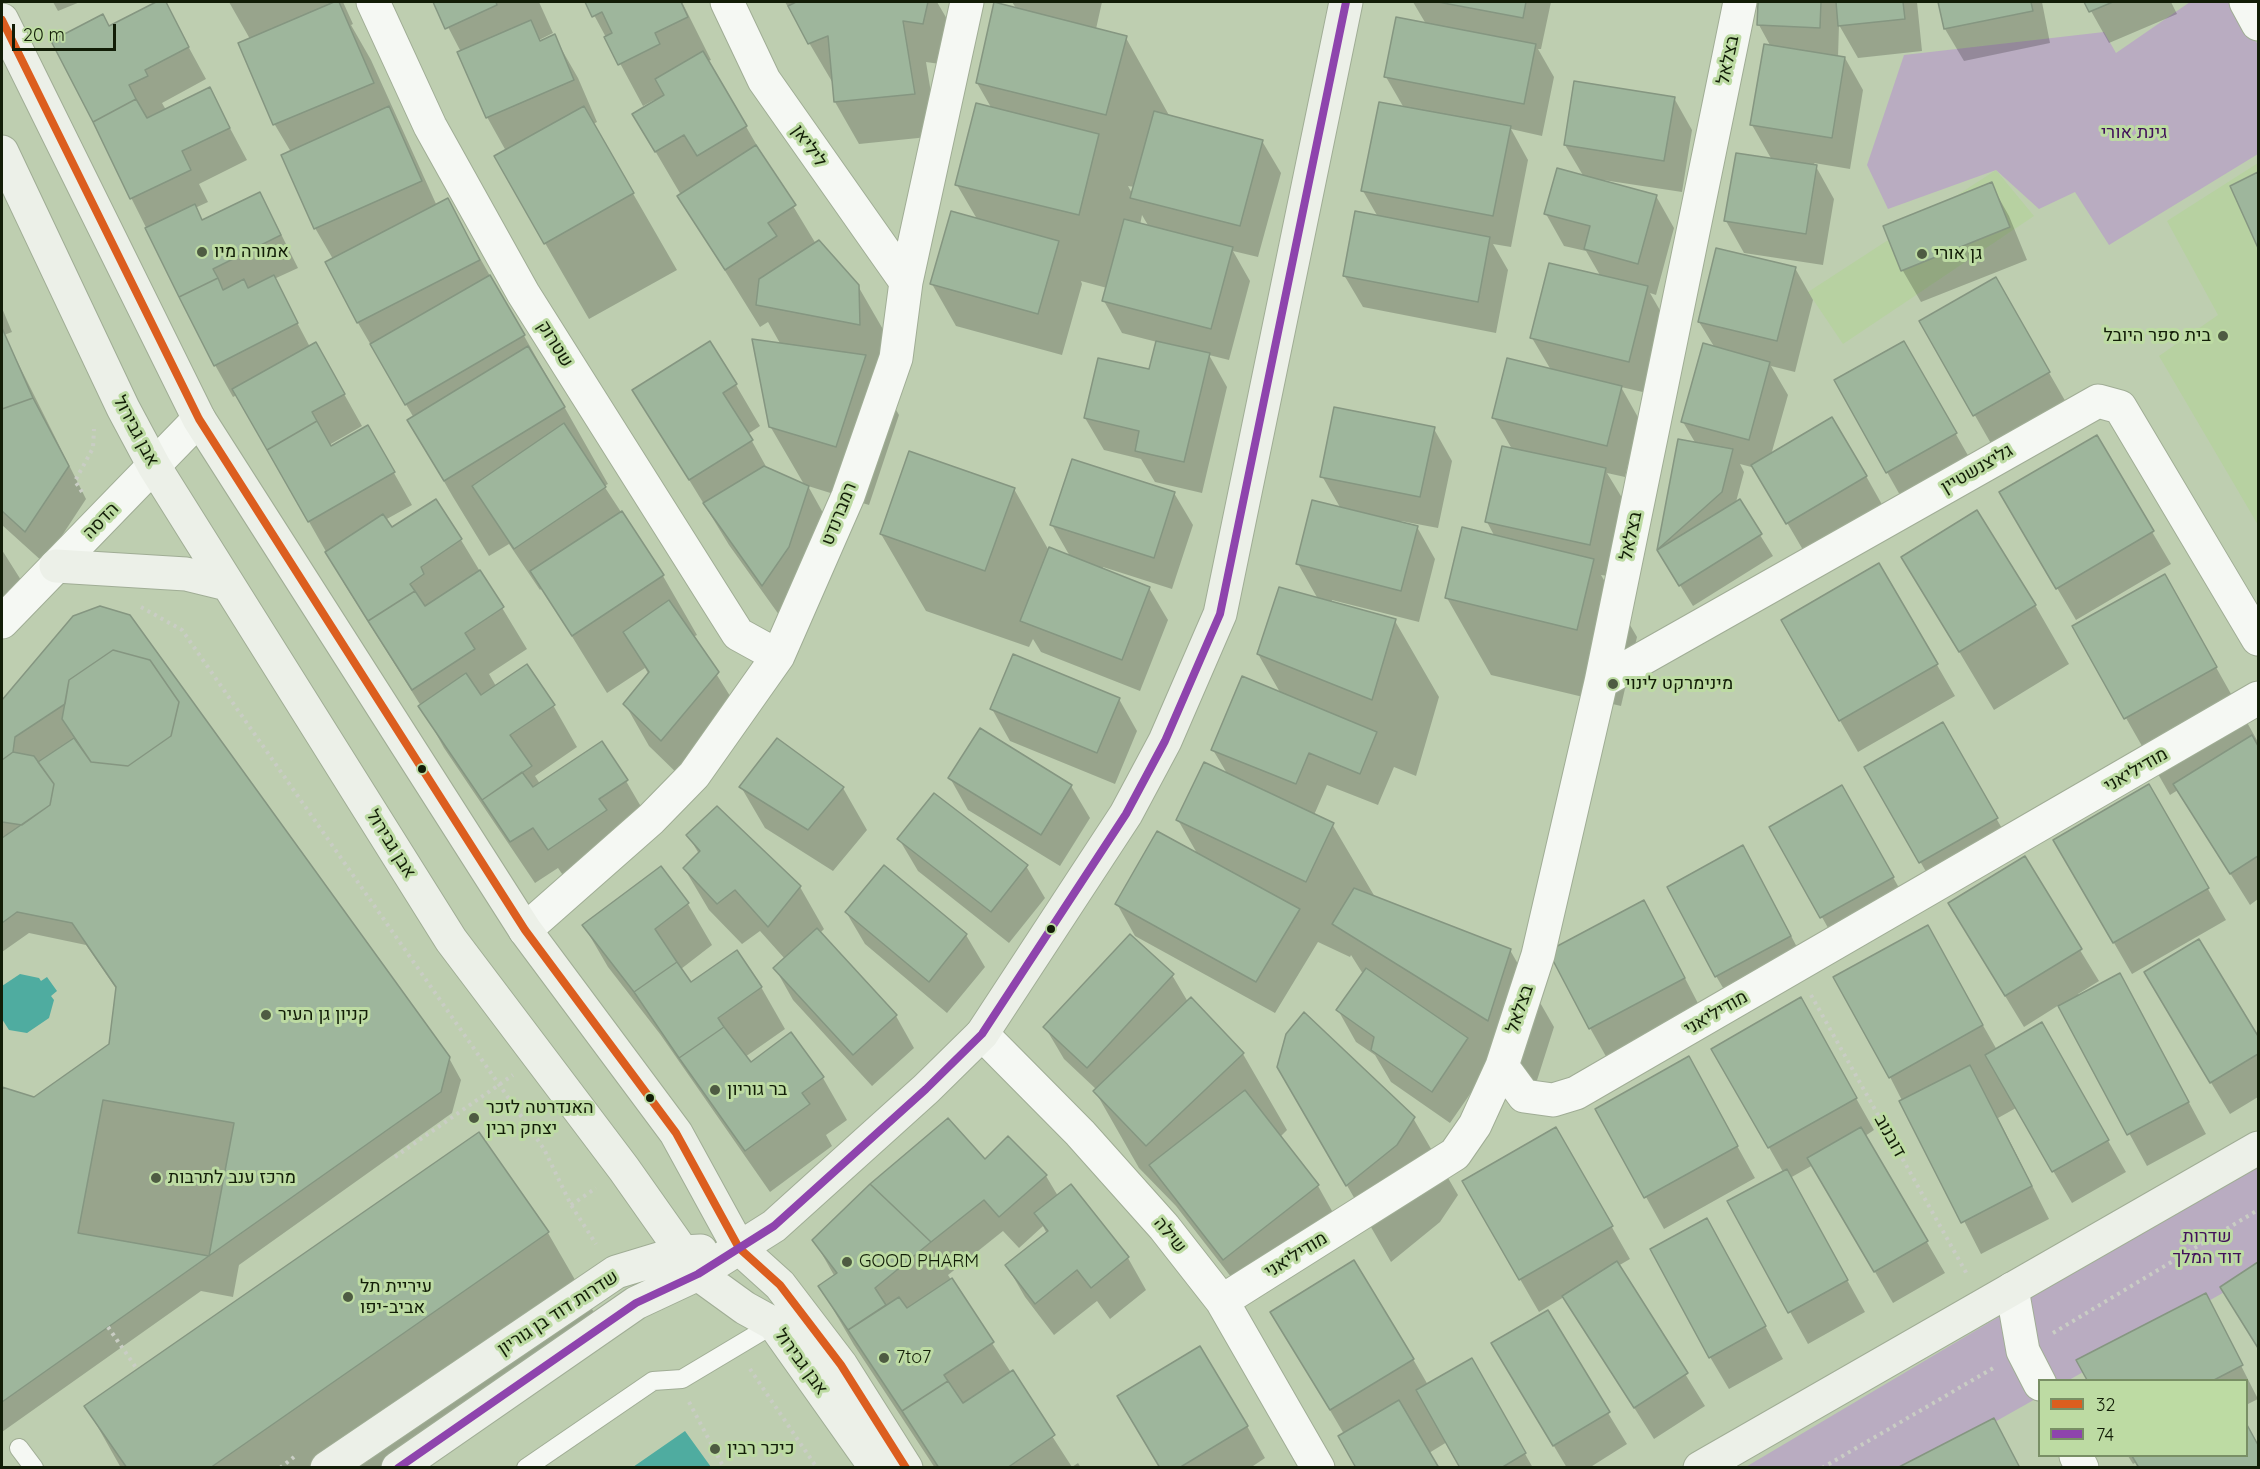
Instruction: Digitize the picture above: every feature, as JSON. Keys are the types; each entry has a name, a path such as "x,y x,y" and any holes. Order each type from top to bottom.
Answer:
{"main road":[{"path":"739,1248 774,1226 926,1089 982,1034 1126,814 1165,741 1220,614 1346,2"},
{"name":"אבן גבירול","path":"2,20 199,419 525,930 676,1133 739,1248 780,1285 834,1356 906,1467"},
{"name":"אבן גבירול","path":"2,152 123,408 154,466 451,940 690,1263 745,1308 774,1324 876,1467"},
{"path":"56,566 186,573 227,584"},
{"path":"1700,1467 2259,1148"},
{"name":"שדרות דוד בן גוריון","path":"327,1467 616,1272 690,1263 739,1248"},
{"name":"שדרות דוד בן גוריון","path":"398,1467 636,1303 690,1263"}],"street":[{"name":"שטרוק","path":"373,2 430,126 523,293 738,634 778,656"},
{"name":"ליליאן","path":"727,2 764,80 906,282"},
{"name":"רמברנדט","path":"525,930 651,819 694,776 778,656 852,486 896,358 906,282 967,2"},
{"name":"בצלאל","path":"1502,1066 1538,955 1601,682 1740,2"},
{"path":"2246,2 2259,24"},
{"name":"גליצנשטיין","path":"1601,682 2098,401 2120,407 2259,639"},
{"name":"הדסה","path":"2,622 199,419"},
{"name":"מודיליאני","path":"1222,1302 1455,1154 1475,1125 1502,1066 1524,1096 1553,1100 1575,1094 2259,699"},
{"name":"שילה","path":"982,1034 1103,1159 1164,1227 1222,1302 1318,1467"},
{"path":"1998,1297 2038,1380"}],"lane":[{"path":"526,1467 653,1381 682,1379 774,1324"},
{"path":"29,1467 19,1448 34,1467"}],"path":[{"path":"182,630 544,1149 571,1205 598,1247"},
{"name":"דובנוב","path":"1796,968 1998,1297"},
{"path":"395,1157 539,1057"},
{"path":"108,1327 137,1370"},
{"path":"744,1361 818,1467"},
{"path":"682,1379 687,1398 724,1467"}],"shaded area":[{"name":"בית ספר היובל","path":"2258,163 2258,525 2159,356 2218,315 2167,221"},
{"name":"גן אורי","path":"1996,170 2034,216 1843,344 1808,292"}],"green space":[{"name":"גינת אורי","path":"2190,2 2234,2 2258,45 2258,154 2109,245 2075,192 2039,209 1996,170 1888,209 1867,165 1904,55 2104,32 2116,53"},
{"name":"שדרות דוד המלך","path":"2258,1163 2258,1273 2071,1379 2038,1379 2038,1398 1915,1467 1744,1468"}],"water":[{"path":"20,974 39,978 41,981 47,977 57,991 51,996 54,1000 49,1018 27,1033 9,1030 2,1019 2,986"},
{"path":"685,1431 711,1467 633,1467"}],"building":[{"path":"156,2 166,2 189,47 145,70 148,76 129,85 136,99 93,122 51,41 103,14 109,26"},
{"path":"334,2 339,2 374,83 273,125 238,43"},
{"path":"433,2 496,2 497,5 445,29"},
{"path":"585,2 681,2 688,17 655,33 660,44 618,65 604,37 612,33 602,12 592,17"},
{"path":"796,2 928,2 923,24 903,21 915,94 834,102 828,36 808,44 788,6"},
{"path":"994,2 1127,36 1106,115 976,83"},
{"path":"1438,2 1526,2 1523,18"},
{"path":"1758,2 1821,2 1820,28 1757,25"},
{"path":"1836,2 1903,2 1905,19 1838,26"},
{"path":"1938,2 2031,2 2033,11 1944,29"},
{"path":"2084,2 2113,2 2089,12"},
{"path":"1396,17 1536,44 1524,104 1384,77"},
{"path":"531,20 540,41 555,34 574,80 486,118 457,52"},
{"path":"1764,44 1845,57 1832,138 1750,125"},
{"path":"703,51 747,126 697,156 684,135 655,152 632,114 664,95 655,79"},
{"path":"1574,81 1675,97 1664,161 1564,145"},
{"path":"210,87 230,128 182,151 191,170 130,199 93,122 136,99 147,118"},
{"path":"1379,102 1511,126 1493,216 1361,191"},
{"path":"976,103 1099,134 1079,215 955,185"},
{"path":"389,106 422,181 314,229 281,155"},
{"path":"584,106 634,193 544,244 494,156"},
{"path":"1154,111 1263,140 1240,226 1130,198"},
{"path":"756,145 796,205 768,223 777,236 725,270 677,196"},
{"path":"1736,153 1817,165 1806,234 1724,221"},
{"path":"1557,168 1657,195 1638,264 1584,249 1590,226 1544,214"},
{"path":"2258,172 2258,248 2230,186"},
{"path":"1992,182 2010,227 1901,271 1883,226"},
{"name":"אמורה מיו","path":"260,192 281,235 213,269 218,278 179,297 145,228 195,204 202,220"},
{"path":"448,198 480,260 357,323 325,262"},
{"path":"951,211 1059,241 1038,314 930,284"},
{"path":"1355,211 1490,237 1478,302 1343,276"},
{"path":"1124,219 1233,247 1211,329 1102,301"},
{"path":"819,240 859,285 860,325 756,305 759,279"},
{"path":"1716,248 1796,267 1777,341 1698,322"},
{"path":"1549,263 1648,286 1629,362 1530,338"},
{"path":"274,275 298,323 214,366 179,297 218,278 223,290 244,279 248,288"},
{"path":"490,275 525,335 405,405 370,344"},
{"path":"1996,277 2050,372 1973,416 1919,321"},
{"path":"2,328 33,398 2,409"},
{"path":"752,339 866,355 836,447 769,427"},
{"path":"710,341 737,384 723,393 753,440 689,480 632,390"},
{"path":"1156,341 1210,353 1184,462 1135,451 1139,431 1084,418 1098,358 1149,369"},
{"path":"1904,341 1957,433 1886,473 1834,380"},
{"path":"316,342 345,394 312,412 317,421 267,450 232,389"},
{"path":"1703,343 1770,362 1749,440 1681,422"},
{"path":"528,346 565,407 444,481 407,420"},
{"path":"1507,358 1622,386 1607,446 1492,418"},
{"path":"33,398 69,466 25,532 2,511 2,409"},
{"path":"1334,407 1435,427 1420,497 1320,477"},
{"path":"1832,417 1867,476 1786,524 1751,465"},
{"path":"317,421 331,446 368,425 395,472 308,522 267,450"},
{"path":"564,423 606,487 514,549 472,486"},
{"path":"2097,435 2154,531 2056,589 1999,492"},
{"path":"1678,439 1733,449 1722,492 1657,550"},
{"path":"1502,446 1606,468 1590,545 1485,522"},
{"path":"909,451 1015,488 985,571 880,534"},
{"path":"1072,459 1175,492 1154,558 1050,525"},
{"path":"764,466 809,486 789,547 762,586 703,503"},
{"path":"436,499 462,539 421,567 424,574 410,584 415,591 368,621 325,552 383,514 392,527"},
{"path":"1740,499 1762,534 1679,586 1657,550"},
{"path":"1312,500 1418,526 1401,591 1296,564"},
{"path":"1977,510 2036,605 1959,652 1901,557"},
{"path":"622,511 664,575 572,636 530,571"},
{"path":"1462,527 1594,559 1577,630 1445,598"},
{"path":"1049,547 1150,587 1122,660 1020,621"},
{"path":"1879,563 1938,664 1839,721 1781,620"},
{"path":"480,570 504,607 465,633 475,649 412,690 368,621 415,591 425,606"},
{"path":"2165,574 2217,667 2124,719 2072,626"},
{"path":"1279,587 1396,619 1372,700 1257,654"},
{"path":"669,600 719,672 661,741 623,704 649,672 623,632"},
{"name":"קניון גן העיר","path":"100,606 130,615 450,1057 441,1092 2,1402 2,1087 34,1097 109,1044 116,987 72,923 17,912 2,923 2,700 73,616"},
{"path":"113,650 150,660 179,702 171,736 128,766 91,762 62,719 69,680"},
{"path":"113,650 150,660 179,702 171,736 128,766 91,762 74,738 38,762 54,784 50,805 2,838 2,760 13,752 15,737 65,704 69,680"},
{"path":"1013,654 1120,698 1097,753 990,709"},
{"path":"527,664 555,705 510,735 532,766 482,800 418,706 466,673 481,695"},
{"path":"1242,676 1377,732 1360,774 1309,753 1296,784 1211,750"},
{"path":"1943,722 1998,818 1919,863 1864,767"},
{"path":"980,728 1072,785 1041,835 948,778"},
{"path":"2252,735 2258,746 2258,856 2230,874 2173,784"},
{"path":"777,738 844,787 808,830 739,787"},
{"path":"602,741 628,780 599,799 607,810 548,850 533,828 510,842 482,800 522,772 533,787"},
{"path":"13,752 34,756 54,784 50,805 22,825 2,822 2,760"},
{"path":"1204,762 1334,823 1306,882 1176,820"},
{"path":"2149,784 2209,888 2113,943 2053,840"},
{"path":"1842,785 1894,877 1820,918 1769,827"},
{"path":"934,793 1028,865 991,912 897,839"},
{"path":"717,806 801,886 768,927 735,890 717,904 683,868 700,851 686,835"},
{"path":"1157,831 1300,909 1256,982 1115,904"},
{"path":"1743,845 1791,936 1715,977 1667,887"},
{"path":"2025,856 2082,949 2005,996 1948,903"},
{"path":"884,865 967,934 929,982 845,912"},
{"path":"661,866 689,903 655,929 677,962 634,992 582,925"},
{"path":"1354,888 1511,949 1488,1021 1332,924"},
{"path":"1644,900 1685,978 1589,1029 1548,951"},
{"path":"1928,925 1983,1025 1889,1078 1833,977"},
{"path":"817,928 897,1015 853,1055 773,968"},
{"path":"1130,934 1174,974 1087,1068 1043,1027"},
{"path":"2199,939 2258,1036 2258,1054 2210,1083 2144,972"},
{"path":"737,950 762,987 718,1018 724,1027 679,1058 634,992 677,962 691,982"},
{"path":"1366,968 1468,1038 1432,1092 1371,1050 1374,1037 1336,1010"},
{"path":"2120,973 2189,1102 2127,1135 2058,1006"},
{"path":"1191,997 1244,1053 1146,1146 1093,1091"},
{"path":"1801,997 1857,1098 1768,1148 1711,1049"},
{"path":"1304,1012 1415,1117 1397,1145 1346,1186 1277,1067 1286,1034"},
{"path":"2042,1022 2109,1140 2052,1172 1985,1055"},
{"path":"724,1027 751,1062 791,1032 824,1077 802,1093 810,1104 745,1151 679,1058"},
{"path":"1689,1056 1738,1146 1644,1198 1595,1109"},
{"path":"1970,1065 2032,1186 1961,1223 1899,1101"},
{"path":"1245,1090 1319,1185 1223,1260 1149,1165"},
{"name":"מרכז ענב לתרבות","path":"103,1100 234,1123 209,1256 78,1233"},
{"path":"948,1118 985,1159 1008,1136 1047,1175 999,1217 984,1200 931,1242 870,1184"},
{"path":"1556,1127 1613,1226 1519,1280 1462,1181"},
{"path":"1861,1127 1928,1241 1874,1272 1807,1158"},
{"name":"עיריית תל אביב-יפו","path":"479,1132 549,1232 210,1468 127,1468 84,1406"},
{"path":"1787,1169 1848,1280 1788,1313 1727,1201"},
{"path":"870,1184 931,1242 875,1288 886,1305 848,1330 818,1286 837,1273 812,1240"},
{"path":"1071,1184 1129,1257 1091,1288 1077,1270 1035,1304 1005,1265 1048,1231 1034,1213"},
{"path":"1707,1218 1766,1326 1709,1358 1650,1249"},
{"path":"1354,1260 1414,1359 1330,1410 1270,1312"},
{"path":"1617,1261 1688,1373 1634,1408 1562,1296"},
{"path":"2258,1262 2258,1348 2220,1287"},
{"path":"952,1278 994,1342 944,1375 948,1381 902,1411 848,1330 899,1297 907,1308"},
{"path":"2206,1293 2243,1365 2216,1379 2086,1379 2076,1360"},
{"path":"1548,1310 1610,1412 1553,1446 1491,1343"},
{"path":"1200,1346 1248,1426 1179,1468 1160,1468 1117,1396"},
{"path":"1472,1358 1526,1453 1501,1468 1460,1468 1416,1390"},
{"path":"1013,1370 1055,1435 1007,1468 939,1468 902,1411 948,1381 963,1403"},
{"path":"1399,1400 1439,1468 1356,1468 1338,1436"},
{"path":"1994,1418 2020,1468 1897,1468"},
{"path":"2248,1427 2258,1445 2258,1468 2139,1468 2133,1457 2248,1457"}],"transit line":[{"name":"74","path":"398,1468 636,1303 698,1274 774,1226 926,1089 982,1034 1126,814 1165,741 1220,614 1346,2"},
{"name":"32","path":"2,20 199,419 525,930 676,1133 739,1248 780,1285 841,1365 906,1468"}],"place":[{"name":"אמורה מיו","path":"202,252"},
{"name":"גן אורי","path":"1922,254"},
{"name":"בית ספר היובל","path":"2223,336"},
{"name":"מינימרקט לינוי","path":"1613,684"},
{"name":"קניון גן העיר","path":"266,1015"},
{"name":"בר גוריון","path":"715,1090"},
{"name":"האנדרטה לזכר יצחק רבין","path":"474,1118"},
{"name":"מרכז ענב לתרבות","path":"156,1178"},
{"name":"GOOD PHARM","path":"847,1262"},
{"name":"עיריית תל אביב-יפו","path":"348,1297"},
{"name":"7to7","path":"884,1358"},
{"name":"כיכר רבין","path":"715,1449"}]}
